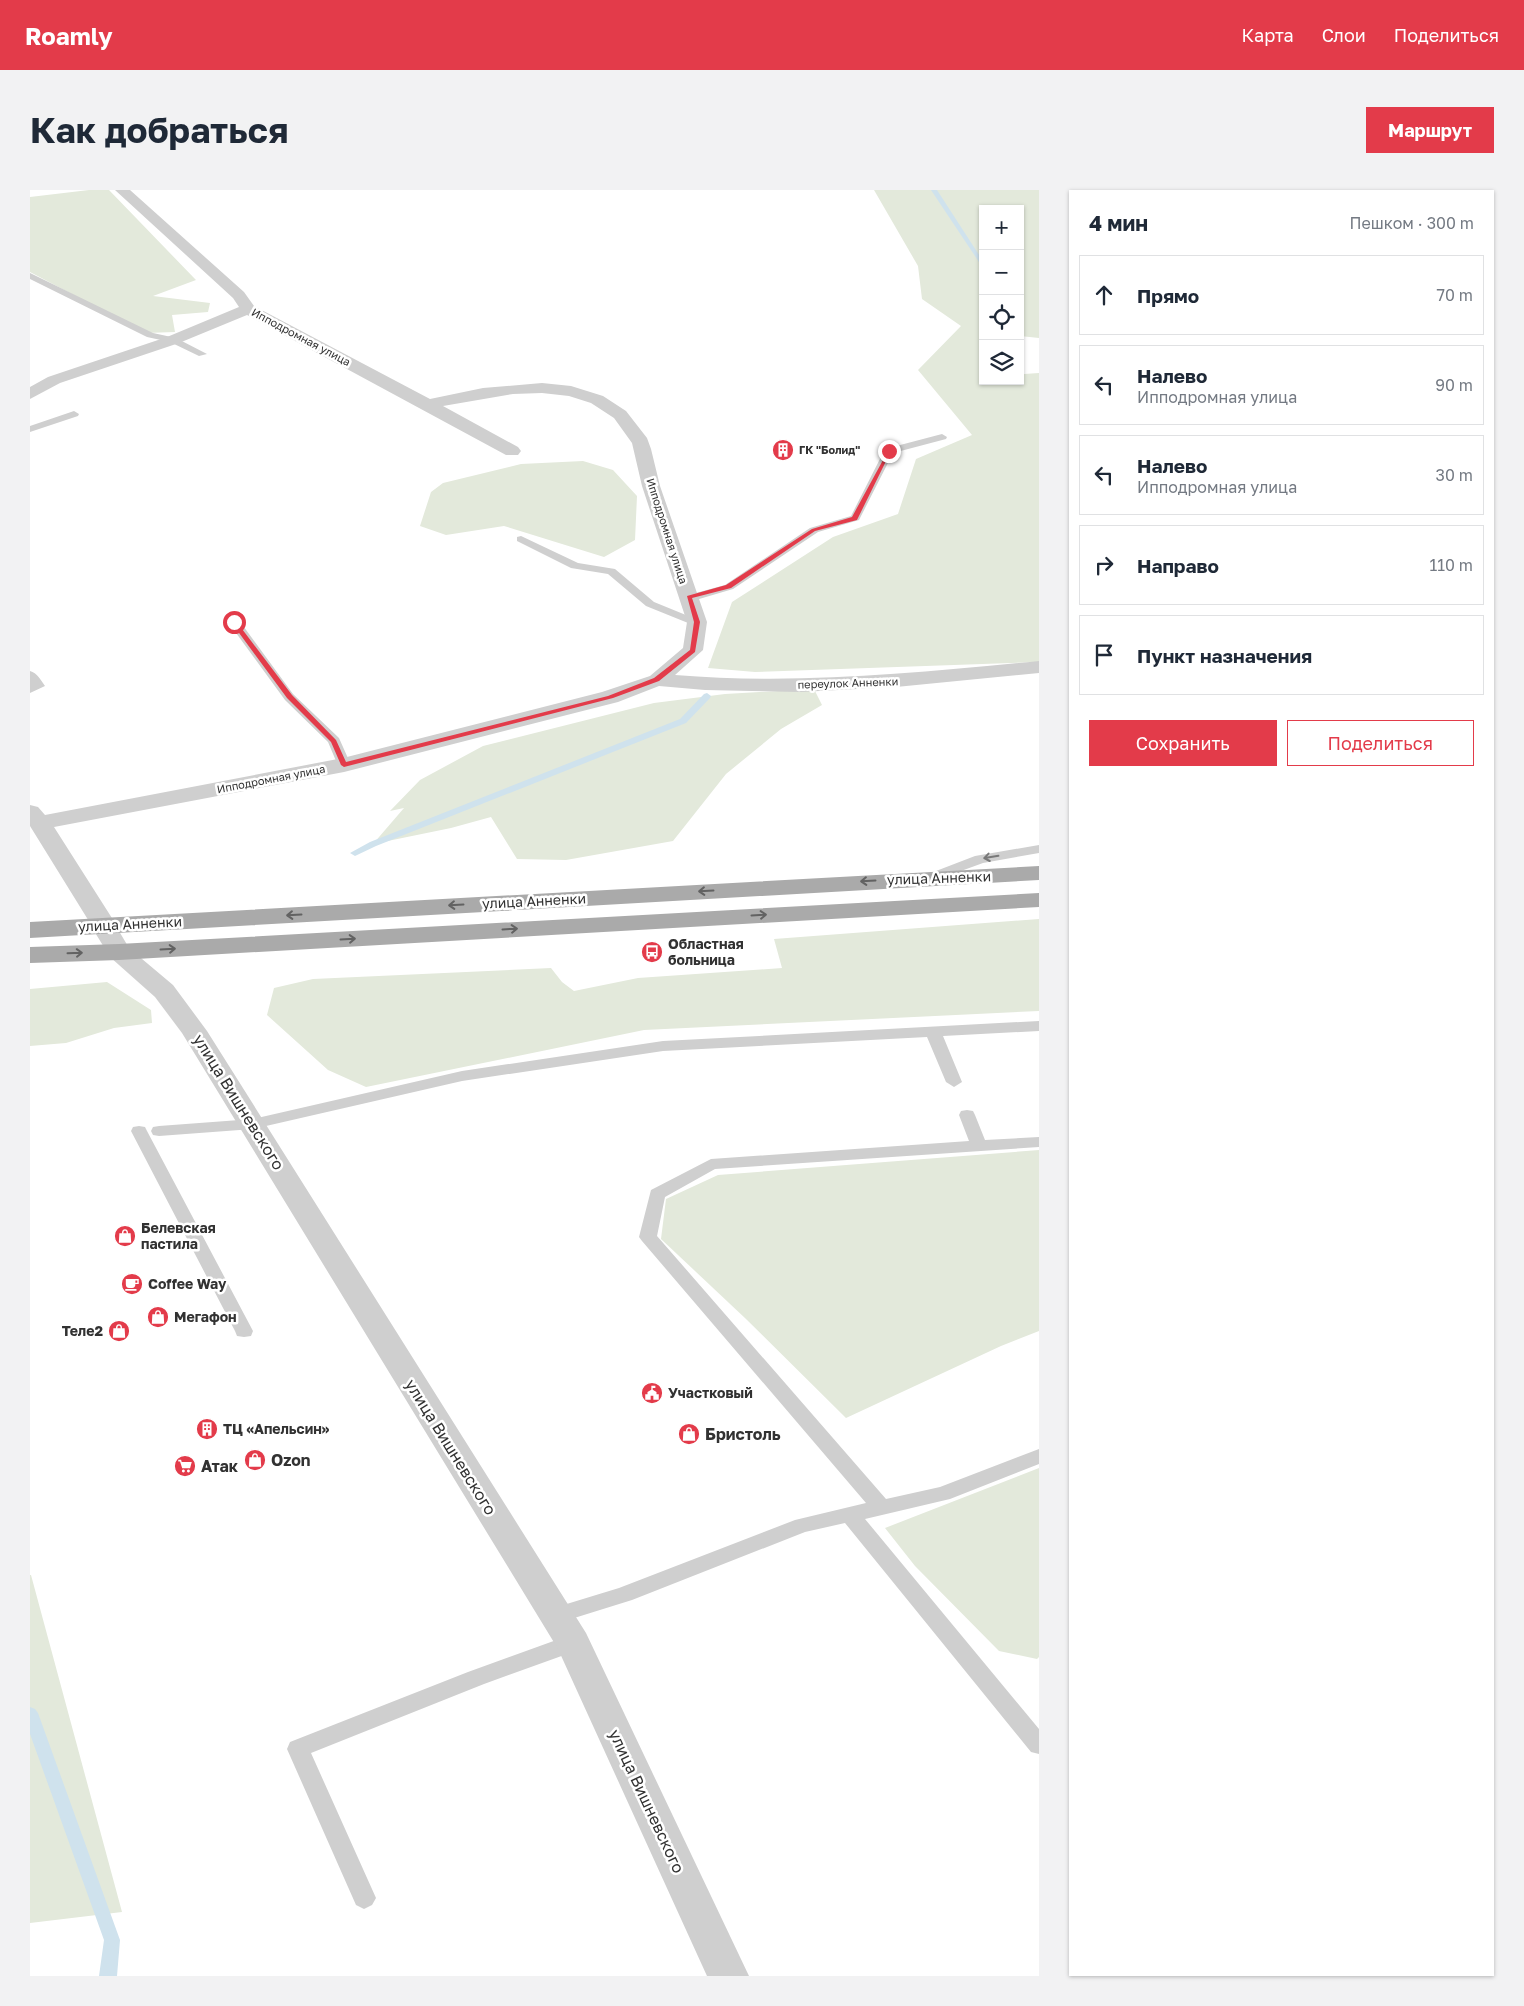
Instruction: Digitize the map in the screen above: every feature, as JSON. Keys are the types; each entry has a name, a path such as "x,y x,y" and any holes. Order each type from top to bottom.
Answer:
{"main road":[{"name":"улица Анненки","path":"30,954 112,939 926,880 1039,874"},
{"name":"улица Анненки","path":"30,930 112,939 1039,900"}],"street":[{"name":"Ипподромная улица","path":"122,190 238,295 248,308 512,451"},
{"path":"30,394 54,380 173,340 248,308"},
{"name":"Ипподромная улица","path":"35,817 344,765 610,697 657,680 693,650 697,622 638,439 620,416 600,400 576,392 551,388 501,390 428,404"},
{"name":"переулок Анненки","path":"657,680 711,686 882,683 1039,668"},
{"name":"улица Вишневского","path":"35,817 112,939 164,991 194,1031 564,1630 728,1976"}],"lane":[{"path":"30,276 150,336 173,340 202,354"},
{"path":"30,429 74,414"},
{"path":"689,598 728,587 814,530 855,518 889,451 942,437"},
{"path":"521,539 575,566 611,570 638,591 650,604 697,622"},
{"path":"234,622 289,696 334,741 344,765"},
{"path":"30,674 39,686 30,688"},
{"path":"926,880 980,859 1039,849"},
{"path":"159,1131 253,1124 342,1102 462,1076 664,1046 1039,1026"},
{"path":"933,1031 954,1082"},
{"path":"967,1115 979,1146"},
{"path":"139,1131 244,1332"},
{"path":"881,1507 648,1237 657,1194 711,1164 1039,1142"},
{"path":"364,1898 298,1749 476,1678 564,1630 624,1594 802,1524 943,1494 1039,1456"},
{"path":"849,1514 1039,1745"}],"shaded area":[{"path":"89,190 109,190 196,280 153,296 210,303 208,312 172,315 175,332 146,333 30,272 30,197"},
{"path":"874,190 1039,190 1039,338 1024,336 1024,205 979,205 979,385 1024,385 1024,374 1039,373 1039,662 755,672 708,668 732,602 833,537 898,514 916,459 972,435 918,370 961,326 922,299 918,266"},
{"path":"583,461 613,470 637,496 635,540 604,557 504,526 446,535 420,526 431,492 443,483 521,464"},
{"path":"814,689 822,705 781,729 726,774 673,841 566,860 517,859 491,817 451,828 373,844 404,808 390,811 420,780 483,746 654,703 725,694"},
{"path":"1039,919 1039,1011 644,1030 366,1087 328,1070 267,1015 274,988 313,979 551,968 562,982 574,991 638,978 782,968 774,939"},
{"path":"107,982 151,1010 152,1023 114,1028 66,1043 30,1046 30,989"},
{"path":"1039,1150 1039,1331 1001,1346 846,1418 746,1319 661,1239 666,1199 718,1175"},
{"path":"1039,1468 1039,1657 1037,1659 999,1651 915,1566 885,1528"},
{"path":"31,1575 122,1912 30,1923"}],"waterway":[{"path":"934,190 979,260"},
{"path":"355,853 373,844 683,721 707,696"},
{"path":"30,1713 112,1940 108,1976"}],"place":[{"name":"ГК \"Болид\"","path":"783,450"},
{"name":"Областная больница","path":"652,952"},
{"name":"Белевская пастила","path":"125,1236"},
{"name":"Coffee Way","path":"132,1284"},
{"name":"Мегафон","path":"158,1317"},
{"name":"Теле2","path":"119,1331"},
{"name":"Участковый","path":"652,1393"},
{"name":"ТЦ «Апельсин»","path":"207,1429"},
{"name":"Бристоль","path":"689,1434"},
{"name":"Ozon","path":"255,1460"},
{"name":"Атак","path":"185,1466"}],"route":[{"path":"234,622 289,696 334,741 344,765 610,697 657,680 693,650 697,622 689,598 728,587 814,530 855,518 889,451"}]}
